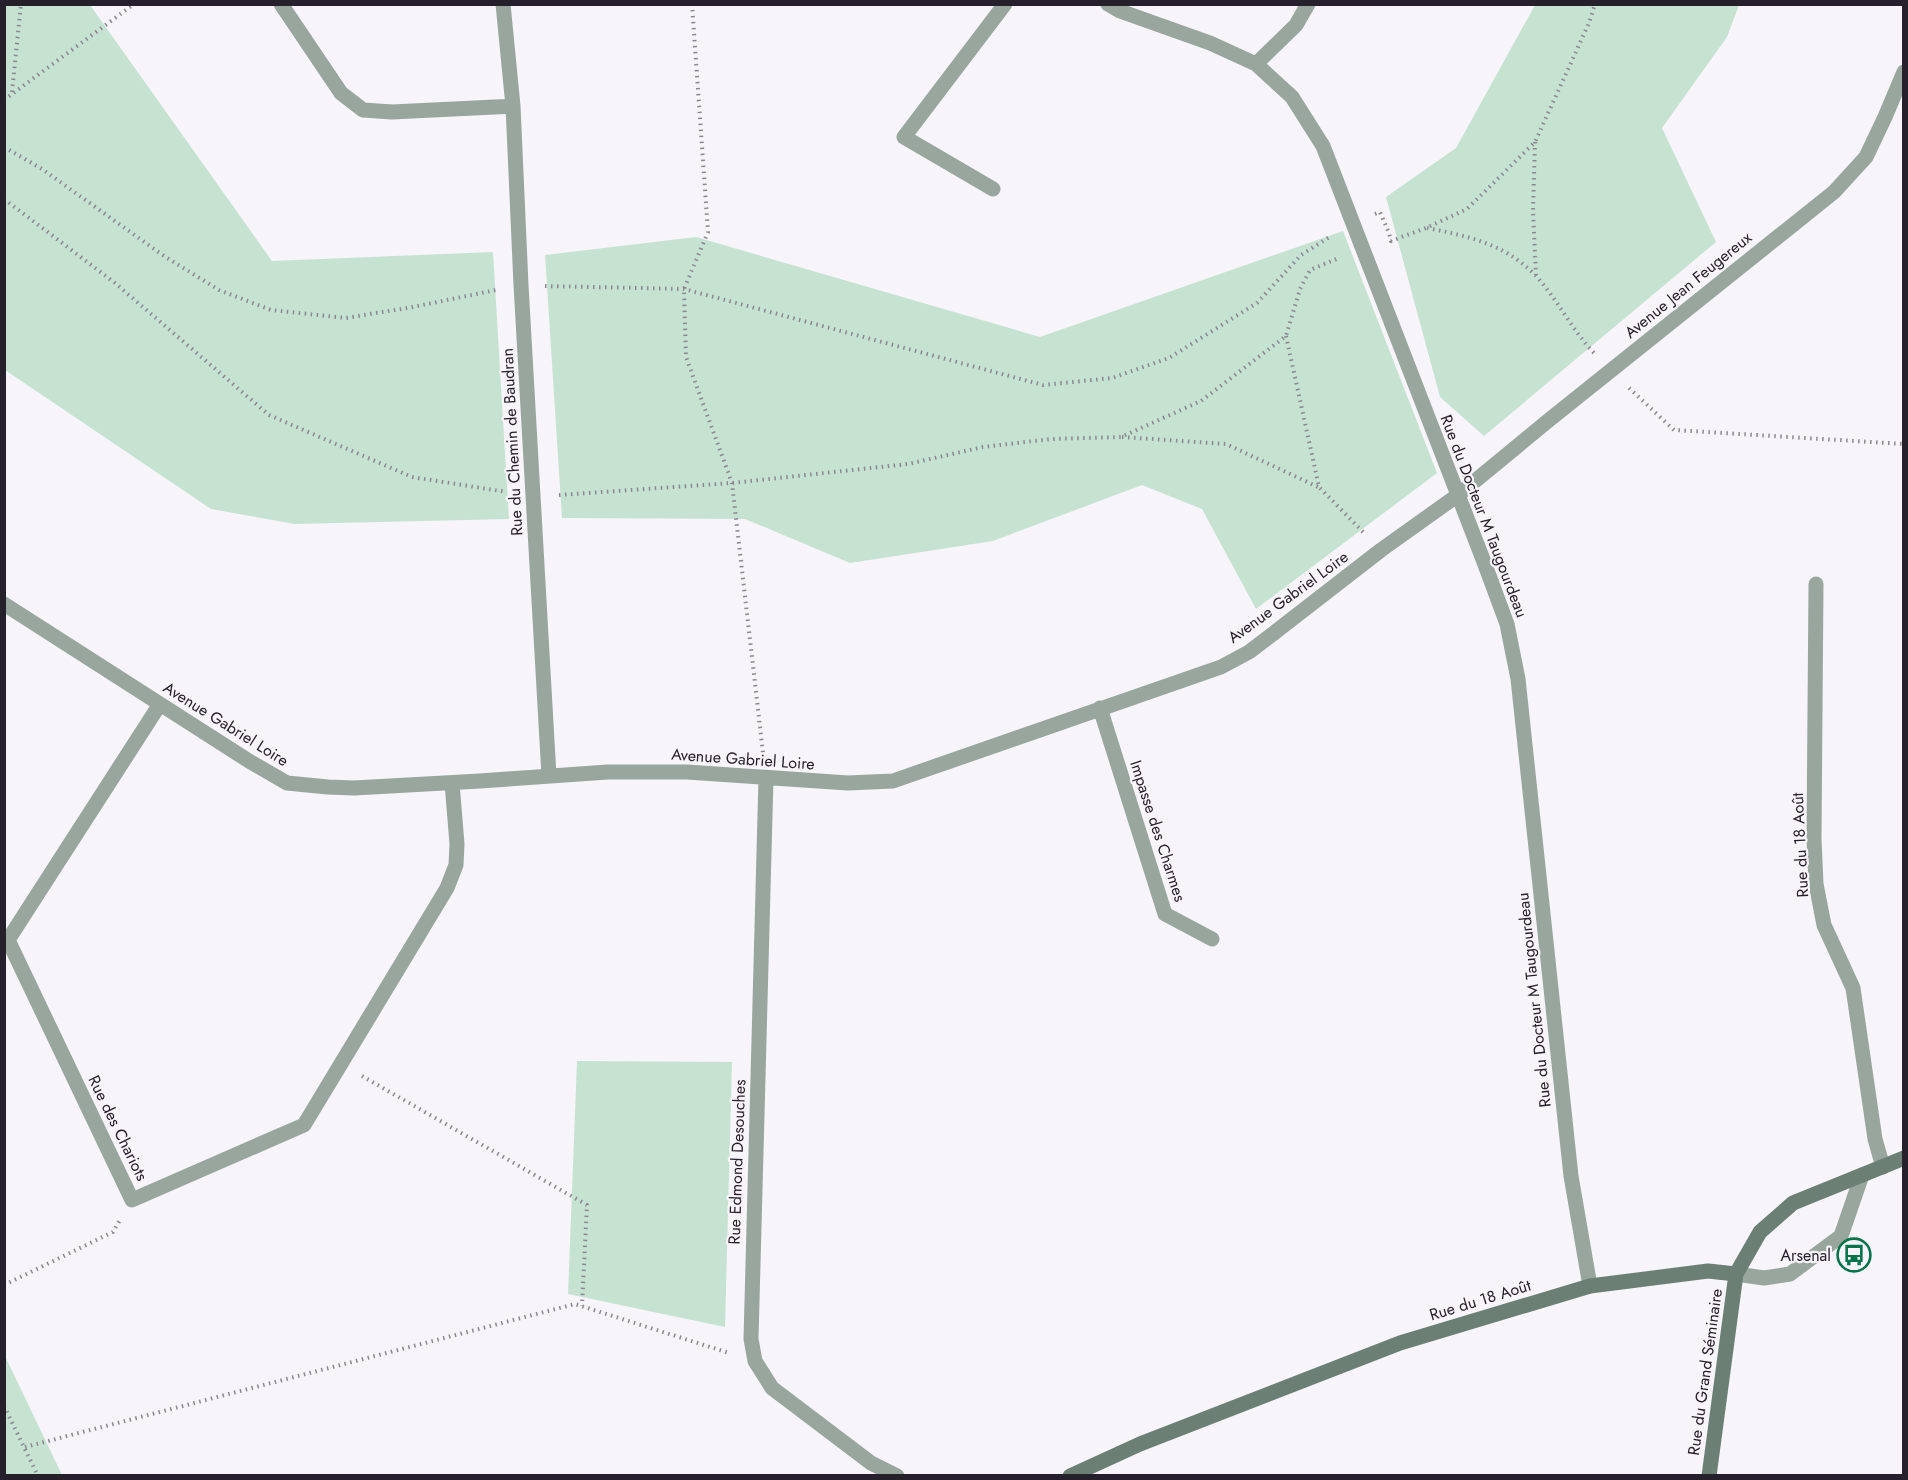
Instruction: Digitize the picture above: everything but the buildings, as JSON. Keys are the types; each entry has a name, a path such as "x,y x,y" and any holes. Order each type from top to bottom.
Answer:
{"street":[{"path":"281,4 341,93 363,110 392,112 513,106"},
{"name":"Rue du Chemin de Baudran","path":"503,4 513,106 549,776"},
{"path":"993,189 904,137 1005,4"},
{"name":"Rue du Docteur M Taugourdeau","path":"1108,4 1120,11 1210,43 1256,64 1292,98 1323,146 1352,222 1365,249 1507,624 1518,679 1571,1176 1590,1286"},
{"path":"1256,64 1296,25 1308,4"},
{"name":"Avenue Jean Feugereux","path":"1458,495 1610,370 1834,192 1866,157 1886,117 1904,72"},
{"name":"Avenue Gabriel Loire","path":"4,604 287,783 354,788 609,772 687,772 848,783 893,781 1221,667 1249,652 1381,550 1458,495"},
{"name":"Rue du 18 Août","path":"1816,584 1814,839 1816,884 1824,925 1853,988 1875,1139 1882,1167"},
{"name":"Rue des Chariots","path":"160,704 8,940 132,1200 304,1125 447,888 456,865 457,844 452,783"},
{"name":"Impasse des Charmes","path":"1100,708 1165,914 1212,939"},
{"name":"Rue Edmond Desouches","path":"766,778 751,1339 755,1361 772,1388 871,1463 897,1476"},
{"path":"1862,1175 1840,1236 1790,1274 1764,1278 1736,1274 1760,1232 1793,1203 1862,1175 1882,1167 1904,1158"},
{"name":"Rue du 18 Août","path":"1070,1476 1140,1444 1400,1344 1590,1286 1708,1271 1736,1274"},
{"name":"Rue du Grand Séminaire","path":"1709,1476 1736,1274"}],"path":[{"path":"12,92 21,4"},
{"path":"4,100 134,4"},
{"path":"692,4 708,232 684,289 686,357 732,483 766,778"},
{"path":"1318,487 1286,336 1300,289 1310,270 1390,242 1467,209 1534,142 1588,23 1594,4"},
{"path":"1534,142 1533,211 1536,276"},
{"path":"4,147 42,169 164,256 219,290 271,310 346,318 413,308 521,285 684,289 1043,386 1112,378 1169,358 1257,303 1300,255 1352,222 1380,212 1389,233 1390,242"},
{"path":"4,199 115,283 269,416 412,477 533,497 732,483 908,464 983,447 1051,439 1121,437 1226,444 1318,487 1381,550"},
{"path":"1426,228 1479,241 1508,252 1536,276 1586,344 1610,370 1674,429 1904,444"},
{"path":"1121,437 1201,401 1286,336"},
{"path":"341,1064 587,1205 582,1306"},
{"path":"4,1285 113,1232 132,1200"},
{"path":"25,1448 575,1304 755,1361"},
{"path":"4,1406 38,1476"}],"green space":[{"path":"4,5 90,5 272,261 493,252 509,519 295,524 211,509 5,370"},
{"path":"1535,5 1739,5 1727,37 1662,128 1716,242 1484,436 1440,397 1386,197 1456,148"},
{"path":"1343,231 1437,473 1256,609 1202,509 1142,485 993,541 850,563 745,519 562,518 545,255 696,237 1040,337"},
{"path":"577,1061 732,1062 725,1327 568,1294"},
{"path":"5,1356 62,1475 5,1475"}],"place":[{"name":"Arsenal","path":"1854,1255"}]}
